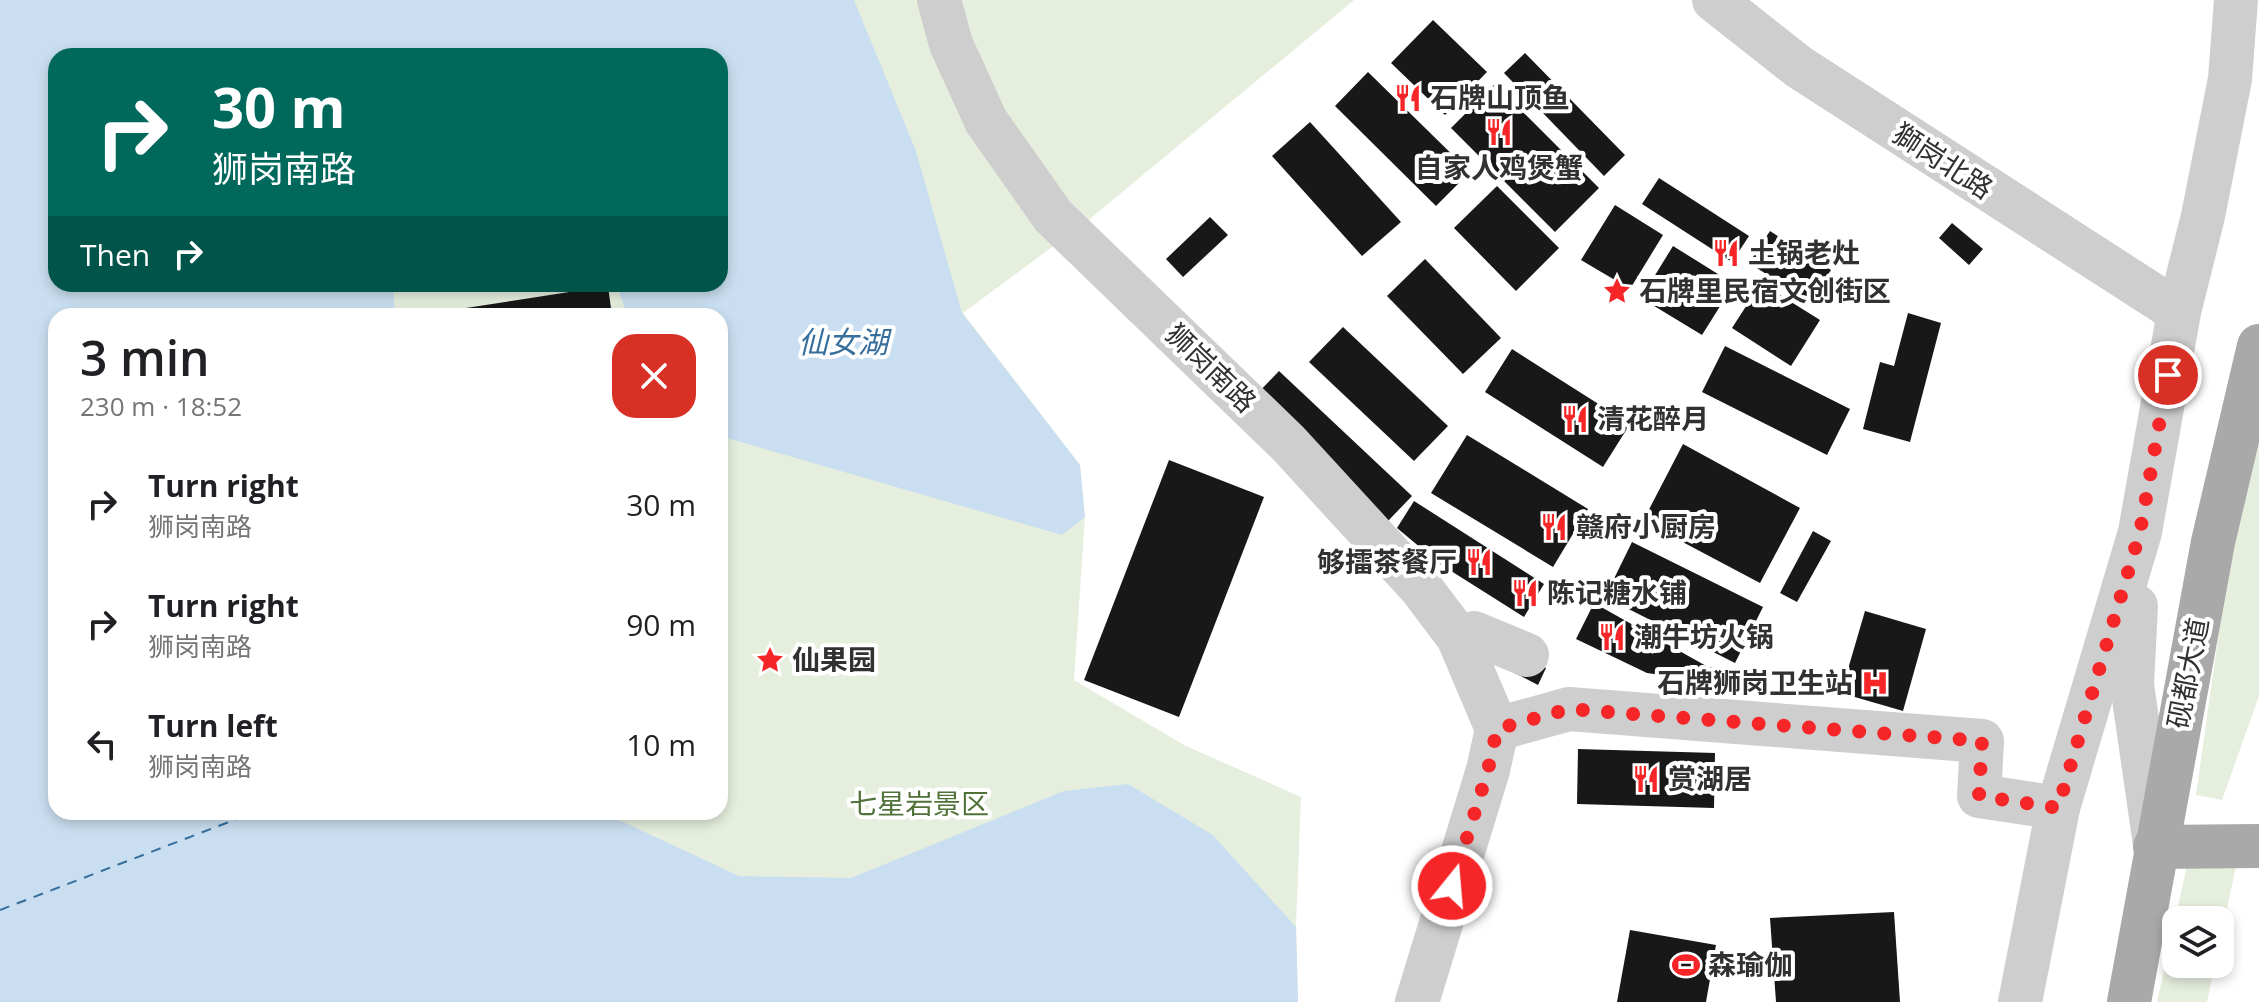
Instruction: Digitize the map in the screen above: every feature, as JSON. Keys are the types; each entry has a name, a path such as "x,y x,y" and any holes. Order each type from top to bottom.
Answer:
{"main road":[{"name":"砚都大道","path":"2129,1002 2213,542 2259,346"},
{"path":"2155,847 2259,846"}],"street":[{"name":"狮岗南路","path":"939,0 951,44 986,121 1053,216 1288,443 1421,588 1458,637 1497,729"},
{"name":"獅岗北路","path":"1714,0 1799,67 2179,312"},
{"path":"2020,1002 2058,808 2140,532 2179,312 2203,216 2230,79 2236,0"},
{"path":"2230,79 2259,11"},
{"path":"2140,532 2132,685 2155,847"},
{"path":"1458,637 1474,633 1527,655"},
{"path":"1417,1002 1488,770 1497,729 1569,709 1982,741 1979,796 2058,808"}],"green space":[{"name":"仙女湖","path":"0,0 1354,0 1091,218 963,313 1080,465 1085,517 1074,680 1184,745 1301,797 1296,927 1298,1002 0,1002"},
{"path":"2259,419 2259,696 2222,800 2196,795 2231,546"},
{"path":"2188,861 2237,862 2227,906 2178,906"},
{"path":"2162,978 2212,978 2207,1002 2157,1002"}],"water":[{"name":"仙女湖","path":"0,0 854,0 916,151 962,313 1080,465 1085,517 1062,535 728,438 728,308 625,308 619,292 728,292 728,48 48,48 48,292 394,292 394,308 48,308 48,820 619,820 739,876 851,878 1064,791 1128,784 1213,835 1296,927 1298,1002 0,1002"}],"building":[{"path":"1433,20 1487,72 1445,115 1391,63"},
{"path":"1525,53 1625,155 1604,176 1504,73"},
{"path":"1368,72 1470,172 1436,206 1335,106"},
{"path":"1495,84 1599,188 1555,232 1451,128"},
{"path":"1310,122 1401,222 1362,256 1272,156"},
{"path":"1659,178 1749,236 1732,262 1642,204"},
{"path":"1497,186 1559,248 1516,291 1454,228"},
{"path":"1615,205 1663,235 1630,289 1581,260"},
{"path":"1210,217 1228,235 1183,277 1166,259"},
{"path":"1952,223 1983,249 1969,265 1939,238"},
{"path":"1770,231 1831,270 1810,302 1749,263"},
{"path":"1673,246 1734,284 1702,335 1641,298"},
{"path":"1425,259 1501,338 1463,374 1387,296"},
{"path":"1761,283 1820,320 1791,366 1732,328"},
{"path":"569,292 609,292 611,308 466,308"},
{"path":"1908,313 1941,323 1910,442 1863,429 1880,362 1894,366"},
{"path":"1343,327 1448,426 1414,461 1309,362"},
{"path":"1725,346 1850,409 1827,455 1702,392"},
{"path":"1512,349 1630,424 1603,467 1485,392"},
{"path":"1279,371 1412,496 1388,521 1256,395"},
{"path":"1467,435 1588,509 1553,567 1431,493"},
{"path":"1683,444 1800,508 1760,583 1643,521"},
{"path":"1169,460 1264,497 1179,717 1084,680"},
{"path":"1414,501 1544,584 1524,617 1440,564 1397,528"},
{"path":"1813,531 1831,541 1797,602 1780,593"},
{"path":"1632,542 1763,607 1735,663 1605,597"},
{"path":"1594,603 1708,667 1740,672 1739,686 1647,673 1576,639"},
{"path":"1865,611 1926,629 1903,711 1841,693"},
{"path":"1504,647 1546,668 1538,685 1495,663"},
{"name":"赏湖居","path":"1578,749 1715,753 1714,808 1577,804"},
{"path":"1894,912 1900,1002 1776,1002 1770,918"},
{"path":"1630,930 1716,945 1706,1002 1617,1002"}],"ferry route":[{"path":"0,910 234,820"}],"place":[{"name":"石牌山顶鱼","path":"1408,98"},
{"name":"自家人鸡煲蟹","path":"1499,132"},
{"name":"土锅老灶","path":"1726,253"},
{"name":"石牌里民宿文创街区","path":"1617,291"},
{"name":"清花醉月","path":"1575,419"},
{"name":"赣府小厨房","path":"1554,527"},
{"name":"够擂茶餐厅","path":"1479,562"},
{"name":"陈记糖水铺","path":"1525,593"},
{"name":"潮牛坊火锅","path":"1612,637"},
{"name":"仙果园","path":"770,660"},
{"name":"石牌狮岗卫生站","path":"1875,683"},
{"name":"赏湖居","path":"1646,779"},
{"name":"森瑜伽","path":"1686,965"}],"route":[{"path":"1452,886 1488,770 1497,729 1569,709 1982,741 1979,796 2058,808 2140,532 2168,375"}],"park label":[{"name":"七星岩景区","path":"919,804"}]}
